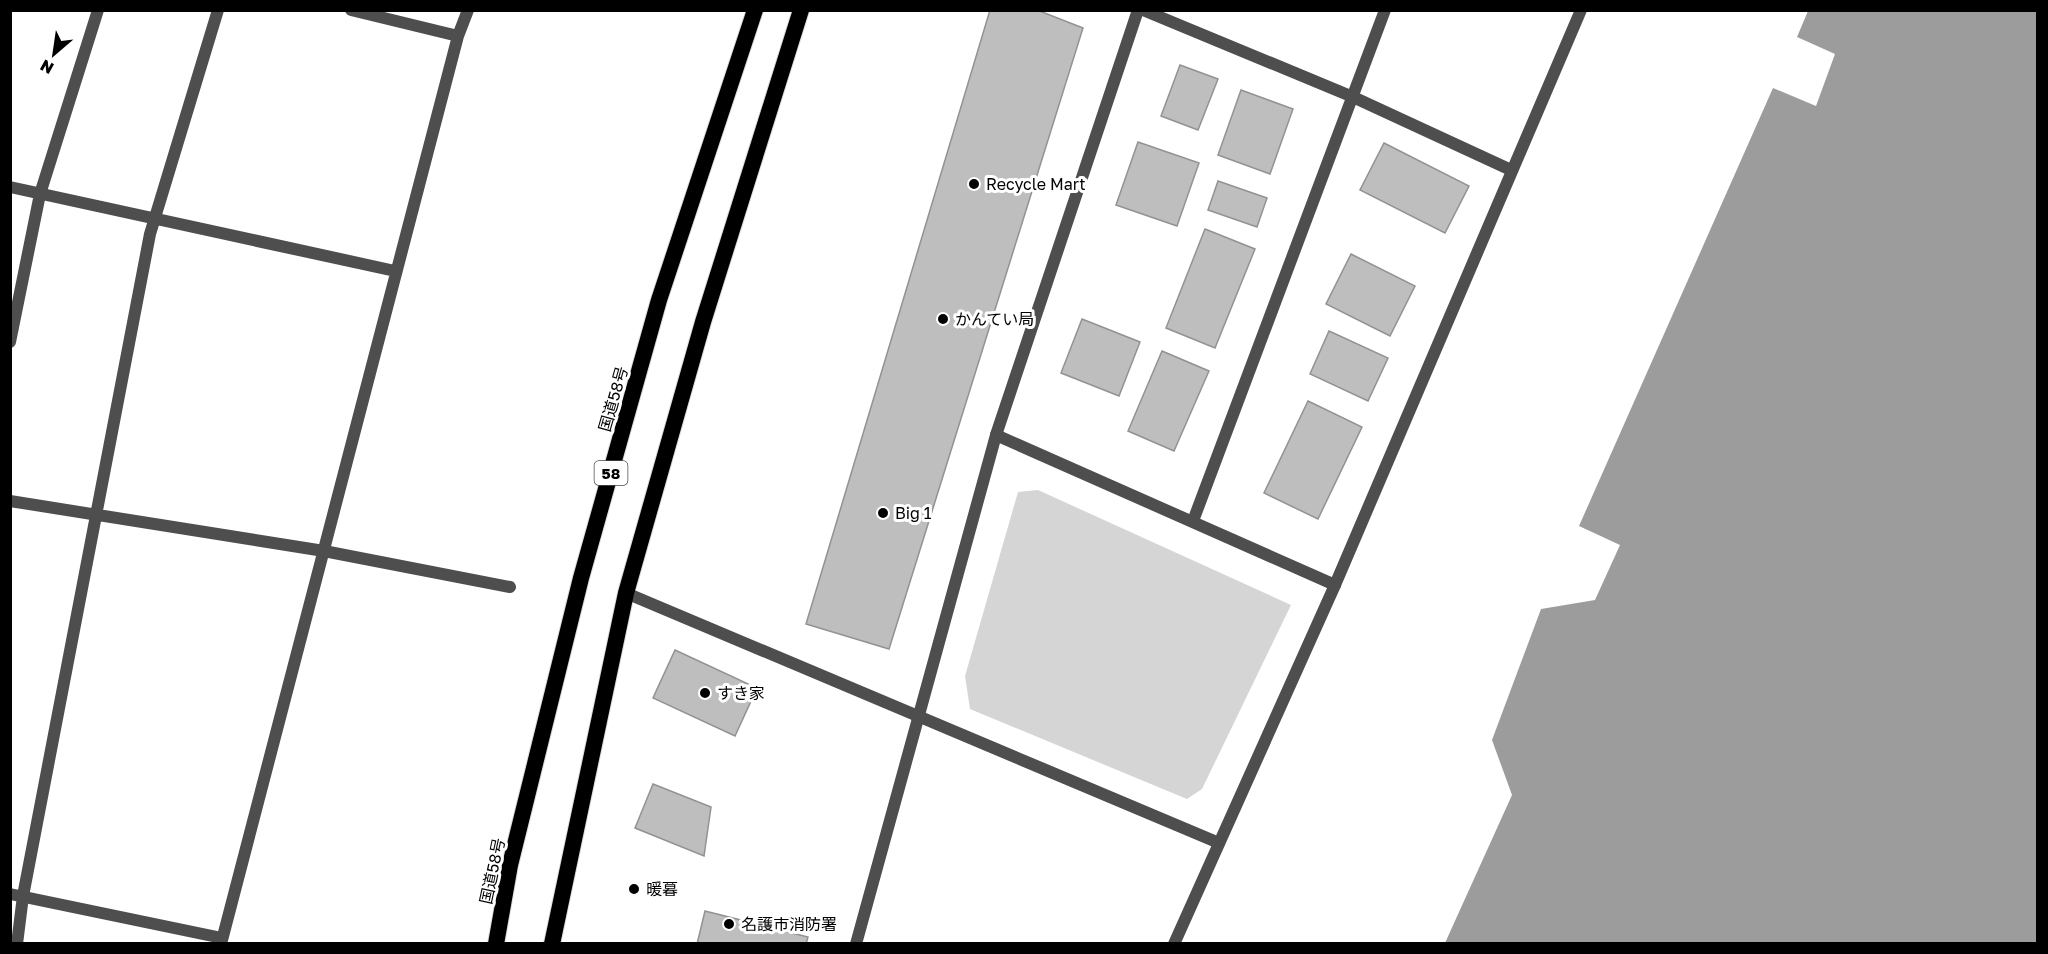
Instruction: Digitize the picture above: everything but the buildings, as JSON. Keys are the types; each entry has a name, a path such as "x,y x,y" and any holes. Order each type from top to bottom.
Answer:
{"highway":[{"name":"国道58号","path":"496,944 510,865 581,578 659,300 754,10"},
{"path":"552,944 626,593 703,322 801,10"}],"street":[{"path":"10,342 40,194 98,10"},
{"path":"17,944 16,895 98,514 150,234 218,10"},
{"path":"351,10 458,36"},
{"path":"16,895 222,941 395,271 458,36 468,10"},
{"path":"856,944 996,435 1138,10"},
{"path":"1143,10 1353,97 1511,170"},
{"path":"1193,521 1385,10"},
{"path":"1174,944 1335,585 1581,10"},
{"path":"10,187 395,271"},
{"path":"996,435 1335,585"},
{"path":"10,501 324,551 510,587"},
{"path":"626,593 1219,843"}],"shaded area":[{"path":"1808,11 2037,11 2037,943 1445,943 1512,795 1492,740 1541,609 1595,600 1620,545 1579,526 1773,88 1816,106 1835,54 1797,37"},
{"path":"1038,490 1291,605 1202,789 1187,799 970,709 965,676 1018,492"}],"place":[{"name":"Recycle Mart","path":"974,184"},
{"name":"かんてい局","path":"943,319"},
{"name":"Big 1","path":"883,513"},
{"name":"すき家","path":"705,693"},
{"name":"暖暮","path":"634,889"},
{"name":"名護市消防署","path":"729,924"}]}
